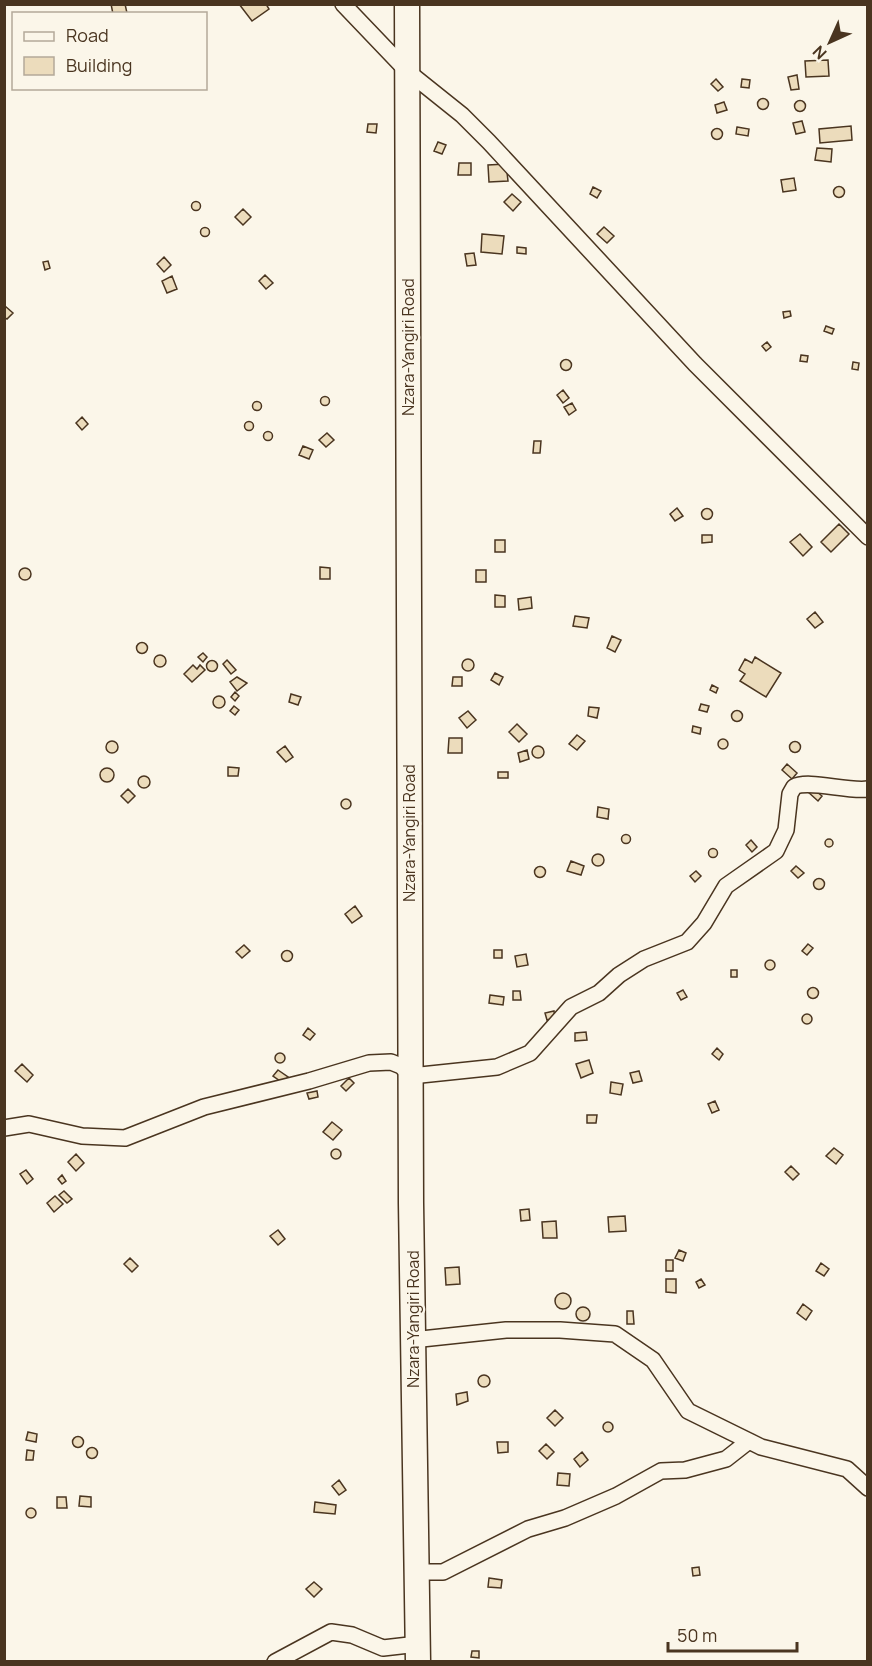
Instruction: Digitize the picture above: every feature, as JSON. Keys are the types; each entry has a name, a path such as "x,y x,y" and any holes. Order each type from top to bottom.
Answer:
{"main road":[{"name":"Nzara-Yangiri Road","path":"407,4 412,1340 418,1653"}],"street":[{"path":"343,4 407,71 462,115 489,142 694,364 867,537"},
{"path":"4,1128 29,1124 82,1136 125,1138 204,1107 309,1081 369,1063 391,1062 401,1066 411,1076 496,1067 530,1053 571,1007 599,993 619,975 644,958 687,942 704,923 726,886 776,851 786,830 790,794 794,787 809,783 847,790 867,789"},
{"path":"412,1340 506,1330 560,1330 615,1334 653,1360 688,1410 749,1441 790,1455 847,1469 867,1488"},
{"path":"416,1572 443,1572 528,1529 565,1518 616,1496 661,1471 685,1470 726,1459 749,1441"},
{"path":"275,1662 331,1632 352,1635 383,1648 418,1653"}],"building":[{"path":"111,4 125,4 127,12 113,12"},
{"path":"239,4 266,4 269,9 252,21"},
{"path":"828,60 829,76 806,77 805,61"},
{"path":"797,75 799,89 791,90 788,77"},
{"path":"716,79 723,87 718,91 711,84"},
{"path":"742,79 750,80 749,88 741,87"},
{"path":"763,99 767,100 767,108 763,109 759,108 758,104 759,100"},
{"path":"800,101 804,102 804,110 800,111 796,110 795,106 796,102"},
{"path":"724,102 727,110 717,113 715,105"},
{"path":"802,121 805,132 796,134 793,123"},
{"path":"368,124 377,124 376,133 367,132"},
{"path":"851,126 852,140 820,143 819,129"},
{"path":"737,127 749,129 748,136 736,134"},
{"path":"717,129 721,130 721,138 717,139 713,138 712,134 713,130"},
{"path":"438,142 446,145 442,154 434,151"},
{"path":"817,148 832,149 831,162 815,160"},
{"path":"459,163 471,163 471,175 458,175"},
{"path":"506,164 508,181 489,182 488,165"},
{"path":"794,178 796,190 783,192 781,180"},
{"path":"593,187 601,191 597,198 590,194"},
{"path":"839,187 843,188 843,196 839,197 835,196 834,192 835,188"},
{"path":"512,194 521,202 513,211 504,202"},
{"path":"196,201 201,206 196,211 191,206"},
{"path":"243,209 251,217 243,225 235,217"},
{"path":"205,227 210,232 205,237 200,232"},
{"path":"604,227 614,236 607,243 597,234"},
{"path":"482,234 504,236 502,254 481,252"},
{"path":"517,247 526,248 526,254 517,253"},
{"path":"474,253 476,265 467,266 465,254"},
{"path":"164,257 171,265 164,272 157,264"},
{"path":"48,261 50,268 45,270 43,262"},
{"path":"265,275 273,283 266,289 259,281"},
{"path":"172,276 177,289 167,293 162,281"},
{"path":"5,306 13,313 7,319 4,317"},
{"path":"790,311 791,316 784,318 783,312"},
{"path":"826,326 834,329 832,334 824,331"},
{"path":"767,342 771,347 766,351 762,346"},
{"path":"801,355 808,356 807,362 800,361"},
{"path":"566,360 570,361 570,369 566,370 562,369 561,365 562,361"},
{"path":"853,362 859,363 858,370 852,369"},
{"path":"563,390 569,398 563,403 557,395"},
{"path":"325,396 330,401 325,406 320,401"},
{"path":"257,401 262,406 257,411 252,406"},
{"path":"572,403 576,410 569,415 564,407"},
{"path":"82,417 88,424 82,430 76,423"},
{"path":"249,421 254,426 249,431 244,426"},
{"path":"268,431 273,436 268,441 263,436"},
{"path":"327,433 334,440 326,447 319,440"},
{"path":"534,441 541,441 540,453 533,453"},
{"path":"303,446 313,450 309,459 299,455"},
{"path":"677,508 683,516 675,521 670,514"},
{"path":"707,509 711,510 711,518 707,519 703,518 702,514 703,510"},
{"path":"839,524 849,534 831,552 821,542"},
{"path":"800,534 812,547 803,556 790,542"},
{"path":"702,535 712,535 712,542 702,543"},
{"path":"495,540 505,540 505,552 495,552"},
{"path":"320,567 330,568 330,579 320,579"},
{"path":"25,568 31,574 25,580 19,574"},
{"path":"476,570 486,570 486,582 476,582"},
{"path":"495,595 505,596 505,607 495,607"},
{"path":"531,597 532,608 519,610 518,599"},
{"path":"815,612 823,622 815,628 807,619"},
{"path":"575,616 589,618 587,628 573,626"},
{"path":"612,636 621,640 615,652 607,648"},
{"path":"142,642 148,648 142,654 136,648"},
{"path":"203,653 207,657 203,662 198,657"},
{"path":"162,655 165,656 165,666 158,667 155,666 154,659 155,656"},
{"path":"755,657 781,673 766,697 740,681 745,674 739,670 745,659 752,663"},
{"path":"468,659 474,665 468,671 462,665"},
{"path":"212,660 218,666 212,672 206,666"},
{"path":"227,660 236,670 231,674 223,664"},
{"path":"193,665 197,669 200,665 205,670 192,682 184,674"},
{"path":"495,673 503,677 499,685 491,680"},
{"path":"237,677 247,683 237,691 230,682"},
{"path":"453,677 462,677 462,686 452,686"},
{"path":"712,685 718,688 716,693 710,690"},
{"path":"235,692 239,696 235,701 231,697"},
{"path":"291,694 301,697 298,705 289,702"},
{"path":"219,696 225,702 219,708 213,702"},
{"path":"701,704 709,706 707,712 699,710"},
{"path":"234,706 239,710 235,715 230,711"},
{"path":"589,707 599,708 597,718 588,716"},
{"path":"468,711 476,720 467,728 459,718"},
{"path":"737,711 741,712 741,720 737,721 733,720 732,716 733,712"},
{"path":"517,724 527,734 519,742 509,732"},
{"path":"693,726 701,728 700,734 692,732"},
{"path":"577,735 585,741 577,750 569,744"},
{"path":"449,738 462,738 462,753 448,753"},
{"path":"723,739 728,744 723,749 718,744"},
{"path":"112,741 118,747 112,753 106,747"},
{"path":"795,741 801,747 795,753 789,747"},
{"path":"285,746 293,757 286,762 277,752"},
{"path":"538,746 544,752 538,758 532,752"},
{"path":"527,750 529,759 520,762 518,753"},
{"path":"787,764 797,773 792,779 782,770"},
{"path":"228,767 239,768 238,776 228,776"},
{"path":"107,768 112,770 114,775 112,780 107,782 102,780 100,775 102,770"},
{"path":"498,772 508,772 508,778 498,778"},
{"path":"146,776 150,782 146,788 142,788 138,780"},
{"path":"811,787 822,796 818,801 807,791"},
{"path":"128,789 135,796 128,803 121,796"},
{"path":"346,799 350,800 350,808 346,809 342,808 341,804 342,800"},
{"path":"598,807 609,809 608,819 597,817"},
{"path":"626,834 631,839 626,844 621,839"},
{"path":"829,839 833,843 829,847 825,843"},
{"path":"751,840 757,847 752,852 746,845"},
{"path":"713,848 718,853 713,858 708,853"},
{"path":"600,854 604,860 600,866 596,866 592,858"},
{"path":"571,861 584,866 581,875 567,871"},
{"path":"796,866 804,873 798,878 791,871"},
{"path":"540,867 544,868 544,876 540,877 536,876 535,872 536,868"},
{"path":"696,871 701,876 695,882 690,876"},
{"path":"819,879 823,880 823,888 819,889 815,888 814,884 815,880"},
{"path":"355,906 362,916 352,923 345,914"},
{"path":"808,944 813,948 807,955 802,951"},
{"path":"244,945 250,951 242,958 236,952"},
{"path":"494,950 502,950 502,958 494,958"},
{"path":"287,951 291,952 291,960 287,961 283,960 282,956 283,952"},
{"path":"526,954 528,965 517,967 515,956"},
{"path":"770,960 774,961 774,969 770,970 766,969 765,965 766,961"},
{"path":"731,970 737,970 737,977 731,977"},
{"path":"813,988 817,989 817,997 813,998 809,997 808,993 809,989"},
{"path":"683,990 687,997 681,1000 677,993"},
{"path":"513,991 520,991 521,1000 513,1000"},
{"path":"490,995 504,997 503,1005 489,1003"},
{"path":"554,1011 555,1018 547,1020 545,1013"},
{"path":"807,1014 811,1015 811,1023 807,1024 803,1023 802,1019 803,1015"},
{"path":"308,1028 315,1034 310,1040 303,1035"},
{"path":"586,1032 587,1040 575,1041 575,1033"},
{"path":"717,1048 723,1054 719,1060 712,1054"},
{"path":"280,1053 284,1054 284,1062 280,1063 276,1062 275,1058 276,1054"},
{"path":"589,1060 593,1073 581,1078 576,1064"},
{"path":"22,1064 33,1075 27,1082 15,1071"},
{"path":"278,1070 288,1077 283,1083 273,1076"},
{"path":"639,1071 642,1081 633,1083 630,1073"},
{"path":"349,1078 354,1083 346,1091 341,1086"},
{"path":"611,1082 623,1084 621,1095 610,1093"},
{"path":"317,1091 318,1097 309,1099 307,1093"},
{"path":"715,1101 719,1110 712,1113 708,1104"},
{"path":"587,1115 597,1115 596,1123 587,1123"},
{"path":"332,1122 342,1130 333,1140 323,1132"},
{"path":"834,1148 843,1155 836,1164 826,1156"},
{"path":"336,1149 340,1150 340,1158 336,1159 332,1158 331,1154 332,1150"},
{"path":"76,1154 84,1163 76,1171 68,1162"},
{"path":"791,1166 799,1174 793,1180 785,1172"},
{"path":"26,1170 33,1179 27,1184 20,1174"},
{"path":"62,1175 66,1181 62,1184 58,1179"},
{"path":"64,1191 72,1199 67,1203 59,1195"},
{"path":"55,1196 63,1204 54,1212 47,1203"},
{"path":"529,1209 530,1220 521,1221 520,1210"},
{"path":"625,1216 626,1231 609,1232 608,1217"},
{"path":"556,1221 557,1238 543,1238 542,1222"},
{"path":"278,1230 285,1239 278,1245 270,1236"},
{"path":"679,1250 686,1253 683,1261 675,1258"},
{"path":"130,1258 138,1266 132,1272 124,1264"},
{"path":"666,1260 673,1260 673,1271 666,1271"},
{"path":"821,1263 829,1269 824,1276 816,1271"},
{"path":"459,1267 460,1284 446,1285 445,1268"},
{"path":"666,1279 676,1279 676,1293 666,1292"},
{"path":"701,1279 705,1285 699,1288 696,1282"},
{"path":"563,1293 571,1301 563,1309 555,1301"},
{"path":"803,1304 812,1311 806,1320 797,1313"},
{"path":"580,1307 586,1307 590,1314 586,1321 580,1321 576,1317 576,1311"},
{"path":"627,1311 633,1311 634,1324 627,1324"},
{"path":"486,1375 490,1381 486,1387 482,1387 478,1379"},
{"path":"467,1392 468,1401 457,1405 456,1394"},
{"path":"555,1410 563,1418 555,1426 547,1418"},
{"path":"608,1422 613,1427 608,1432 603,1427"},
{"path":"28,1432 37,1434 36,1442 26,1440"},
{"path":"78,1436 84,1442 78,1448 72,1442"},
{"path":"497,1442 508,1442 508,1452 498,1453"},
{"path":"546,1444 554,1452 547,1459 539,1451"},
{"path":"92,1448 96,1449 96,1457 92,1458 88,1457 87,1453 88,1449"},
{"path":"27,1450 34,1451 33,1460 26,1460"},
{"path":"582,1452 588,1460 580,1467 574,1459"},
{"path":"558,1473 570,1474 569,1486 557,1485"},
{"path":"339,1480 346,1490 339,1495 332,1486"},
{"path":"80,1496 91,1497 91,1507 79,1506"},
{"path":"57,1497 66,1497 67,1508 57,1508"},
{"path":"315,1502 336,1505 335,1514 314,1512"},
{"path":"31,1508 36,1513 31,1518 26,1513"},
{"path":"699,1567 700,1575 693,1576 692,1568"},
{"path":"489,1578 502,1580 501,1588 488,1587"},
{"path":"314,1582 322,1589 314,1597 306,1589"},
{"path":"472,1651 479,1651 479,1658 471,1657"}]}
